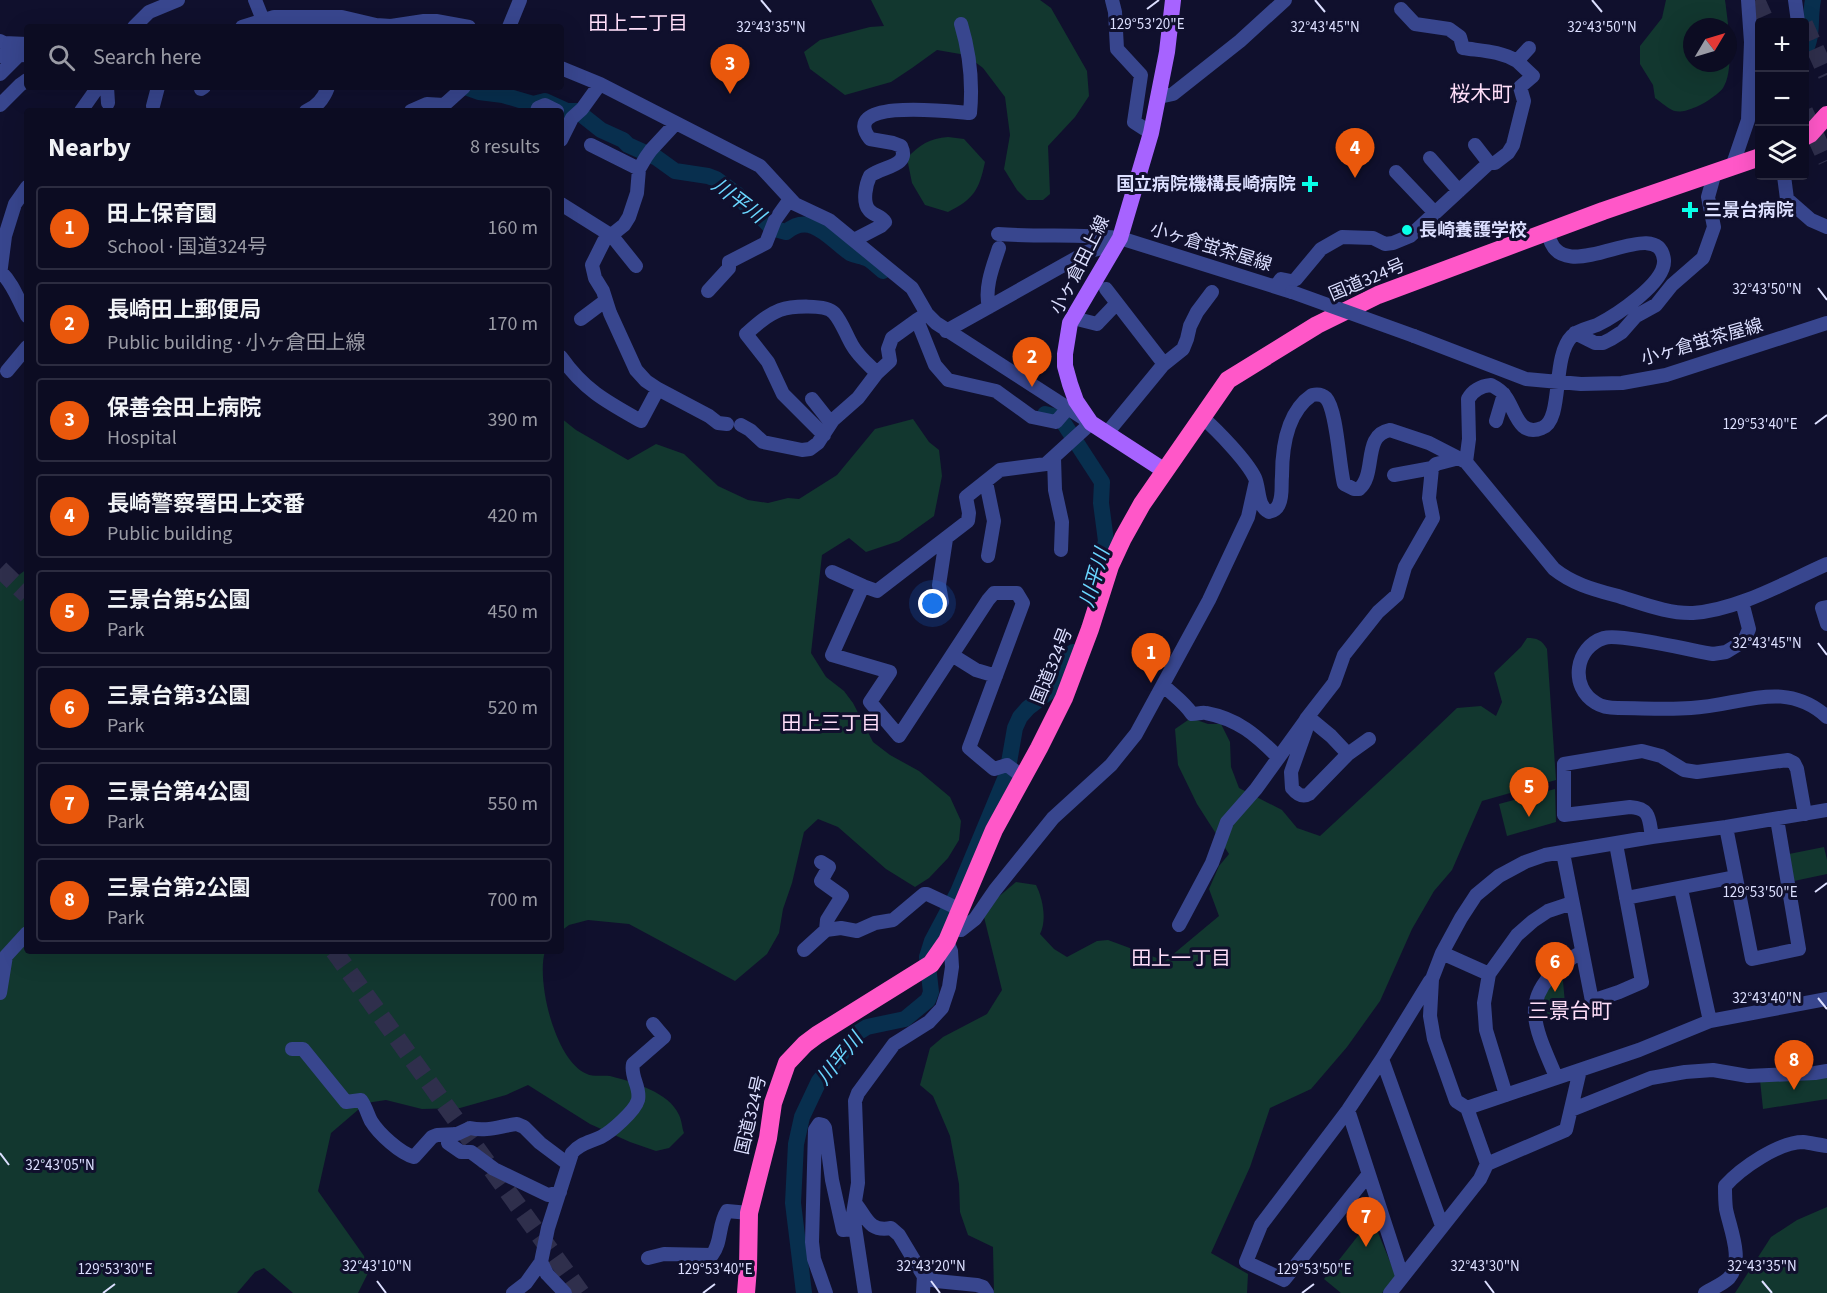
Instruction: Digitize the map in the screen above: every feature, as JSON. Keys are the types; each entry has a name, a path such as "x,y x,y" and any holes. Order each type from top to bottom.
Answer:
{"highway":[{"path":"1809,134 1827,115"},
{"name":"国道324号","path":"746,1293 749,1213 768,1138 773,1103 787,1063 817,1035 932,964 950,935 994,830 1064,698 1116,552 1142,504 1228,380 1276,349 1347,309 1378,295 1603,211 1755,159"}],"main road":[{"name":"小ヶ倉田上線","path":"1164,471 1091,423 1076,401 1065,366 1065,344 1070,323 1116,243 1151,133 1159,97 1173,0"}],"street":[{"path":"137,24 149,12 178,0"},
{"path":"255,0 263,20"},
{"path":"510,24 520,0"},
{"path":"1112,0 1117,49 1141,75 1134,122 1151,133"},
{"path":"1159,97 1173,94 1240,41 1286,0"},
{"path":"1575,333 1594,343 1603,343 1611,339 1622,332 1636,316 1656,305 1671,285 1703,258 1714,227 1708,198 1749,120 1755,42 1748,0"},
{"path":"1795,0 1797,18"},
{"path":"1276,286 1281,279 1291,281 1296,279 1321,249 1342,237 1373,238 1385,244 1410,236 1489,163 1495,163 1512,148 1524,101 1520,87 1533,76 1517,61 1506,55 1463,48 1460,37 1449,29 1416,24 1401,9"},
{"path":"251,24 274,17 320,22 342,17 372,24"},
{"path":"405,24 424,21 446,24"},
{"path":"854,240 879,228 885,222 882,217 869,210 866,188 870,176 899,163 904,151 901,146 893,143 870,139 865,131 868,117 874,113 907,109 970,113 971,78 968,46 961,24"},
{"path":"0,41 24,52"},
{"path":"1517,61 1528,48"},
{"path":"0,56 24,52"},
{"path":"0,74 24,52"},
{"path":"564,69 600,84 760,166 790,199 830,220 912,288 935,364 948,380 996,391 1032,417 1056,422 1068,408"},
{"path":"0,105 24,82"},
{"path":"564,131 570,113 600,84"},
{"path":"83,108 96,90"},
{"path":"107,90 108,103"},
{"path":"153,106 157,90"},
{"path":"313,108 321,101 326,90"},
{"path":"418,108 427,104 443,108 461,90"},
{"path":"538,108 544,105 554,108"},
{"path":"676,123 645,159 629,217 624,225 604,241 592,265 595,278 603,291 605,301 636,370 646,381 718,423 750,430 763,442 802,450 810,449 890,361 888,349 892,338 922,317"},
{"path":"591,145 645,159"},
{"path":"1475,145 1489,163"},
{"path":"1430,158 1460,191"},
{"path":"1396,172 1435,213"},
{"path":"1785,180 1787,199 1811,220 1827,227"},
{"path":"24,191 15,204 5,236 1,269 24,310"},
{"path":"708,291 729,268 729,262 766,243 775,220 790,199"},
{"path":"564,206 612,236 636,266"},
{"path":"1462,460 1469,439 1468,399 1475,391 1491,385 1504,394 1518,422 1528,428 1538,430 1544,428 1552,418 1564,347 1575,333 1607,319 1648,289 1663,270 1664,258 1653,244 1645,242 1600,254 1561,255 1550,243 1548,232"},
{"name":"小ヶ倉蛍茶屋線","path":"998,234 1094,235 1276,286 1526,379 1557,383 1622,383 1666,375 1827,323"},
{"path":"946,331 1087,252 1116,243"},
{"path":"989,307 987,298 992,269 999,248"},
{"path":"1106,289 1164,364"},
{"path":"1107,433 1164,364 1183,349 1197,312 1212,292"},
{"path":"581,320 605,301"},
{"path":"1073,318 1097,324 1117,303"},
{"path":"828,429 783,394 768,362 746,334 781,309 827,308 833,312 853,348 877,373"},
{"path":"832,572 876,591 968,521 966,497 1000,470 1046,464 1091,423 922,317"},
{"path":"7,371 24,351"},
{"path":"564,361 598,397 641,421 658,390"},
{"path":"1202,417 1217,430 1254,476 1263,508 1269,512 1279,506 1282,492 1282,455 1295,412 1308,397 1316,394 1322,395 1333,417 1344,484 1359,489 1367,480 1373,445 1384,431 1390,430 1429,443 1462,460 1554,569 1566,579 1582,586 1655,607 1692,613 1742,602 1827,564"},
{"path":"1496,421 1504,394"},
{"path":"812,399 828,429"},
{"path":"1054,458 1055,490 1062,522 1061,550"},
{"path":"1394,475 1462,460"},
{"path":"1179,925 1208,873 1227,822 1256,789 1278,756 1334,683 1344,655 1378,612 1397,596 1406,567 1433,518 1429,498 1432,468"},
{"path":"865,1293 853,1214 858,1183 855,1101 858,1093 894,1044 929,1022 942,1008 949,987 952,967 950,935 975,919 995,890 1053,818 1111,765 1136,734 1209,600 1248,517 1256,481"},
{"path":"986,482 994,521 988,556"},
{"path":"942,602 939,585 946,539"},
{"path":"862,586 832,655 890,672 870,702 899,736 988,600 994,593 1017,593 1023,603 969,748 994,768 1007,765 1023,777"},
{"path":"1742,602 1749,629 1744,641 1721,654 1615,637 1598,640 1587,649 1579,662 1579,678 1584,691 1595,703 1618,708 1693,708 1767,695 1783,696 1808,703 1827,717"},
{"path":"1827,607 1822,608 1827,624"},
{"path":"951,656 976,670 996,676"},
{"path":"1163,685 1184,702 1192,714 1204,712 1240,724 1278,756"},
{"path":"1808,703 1827,700"},
{"path":"1307,718 1331,736 1348,754"},
{"path":"1307,718 1306,730 1291,772 1290,782 1292,788 1300,795 1309,794 1348,754 1369,739"},
{"path":"1652,837 1649,818 1640,807 1564,814 1564,764 1642,751 1661,756 1684,770 1697,772 1788,760 1797,769 1805,814"},
{"path":"1368,1175 1284,1280 1246,1262 1261,1225 1348,1110 1382,1059 1432,979 1442,953 1476,895 1499,876 1535,858 1827,810"},
{"path":"1726,828 1752,959 1799,949 1777,819"},
{"path":"1563,853 1592,1001 1642,982 1616,844"},
{"path":"821,862 829,867 821,881 842,896 827,920 826,930"},
{"path":"1626,898 1735,877"},
{"path":"1681,889 1710,1022"},
{"path":"804,950 826,930 841,928 857,931 875,923 893,920 924,894 959,909"},
{"path":"1506,1095 1486,1030 1484,1003 1489,974 1517,935 1533,921 1548,911 1572,903"},
{"path":"0,993 6,956 24,936"},
{"path":"1556,1077 1536,1023 1535,1007 1540,992 1556,968 1582,952"},
{"path":"1442,953 1489,974"},
{"path":"1432,979 1430,1016 1434,1039 1456,1101 1467,1108 1487,1164"},
{"path":"1467,1108 1639,1050 1710,1022 1827,999"},
{"path":"513,1293 526,1283 541,1262 548,1228 572,1153 578,1147 605,1135 636,1105 639,1091 632,1073 633,1064 664,1037 653,1024"},
{"path":"292,1049 303,1049 346,1102 361,1100 378,1130 406,1155 414,1157 436,1135 454,1134 470,1128 492,1130 517,1124 524,1127 540,1143 568,1164"},
{"path":"1382,1059 1442,1226"},
{"path":"1390,1293 1480,1179 1487,1164 1566,1130 1580,1070"},
{"path":"1571,1110 1651,1078 1685,1072 1713,1070 1748,1076 1827,1071"},
{"path":"1348,1110 1402,1276"},
{"path":"826,1293 814,1259 812,1242 815,1130 819,1124 825,1128 832,1180 843,1230 855,1229"},
{"path":"471,1152 482,1130"},
{"path":"454,1134 448,1143 461,1152 471,1152 494,1169 548,1195 560,1192"},
{"path":"1705,1293 1728,1279 1734,1271 1735,1249 1725,1198 1725,1185 1762,1157 1785,1145 1802,1142 1827,1146"},
{"path":"855,1203 870,1224 882,1229 891,1228 899,1235 924,1275 962,1288 977,1285 987,1293"},
{"path":"648,1258 664,1254 712,1255 717,1248 721,1222 728,1210 749,1213"},
{"path":"541,1262 547,1274 565,1293"},
{"path":"923,1293 924,1275"}],"green space":[{"path":"871,0 1040,0 1051,8 1087,71 1089,96 1075,117 1048,146 1050,194 1043,200 1027,200 1017,190 1004,169 1010,135 1005,97 983,68 966,55 937,50 891,82 845,95 810,69 804,52 820,40 870,27 884,26"},
{"path":"1666,0 1725,0 1728,18 1683,18 1683,72 1729,72 1723,88 1702,104 1678,112 1655,98 1653,85 1640,64 1640,46 1662,18"},
{"path":"948,137 964,139 985,162 974,193 964,203 948,212 925,205 912,183 907,158 925,143"},
{"path":"913,419 929,442 939,450 942,476 934,516 899,541 866,552 849,538 822,555 811,653 826,677 844,691 853,703 873,742 890,755 919,771 950,797 961,821 959,840 948,858 929,878 915,887 886,869 838,827 818,819 804,832 792,883 783,909 779,933 767,954 735,981 629,924 588,920 569,925 564,929 564,420 576,430 628,460 656,444 684,454 718,486 748,500 768,503 788,498 799,499 837,475 875,429"},
{"path":"24,571 24,954 545,954 543,981 546,1000 557,1037 566,1054 587,1074 619,1078 659,1094 674,1107 680,1117 684,1133 669,1148 656,1151 590,1124 528,1085 506,1095 460,1108 422,1109 386,1100 366,1103 331,1133 318,1191 364,1256 368,1273 358,1293 293,1293 264,1268 255,1272 237,1293 0,1293 0,581 5,585"},
{"path":"1527,638 1539,640 1547,649 1556,780 1482,801 1452,870 1434,891 1412,929 1380,1001 1347,1047 1311,1089 1270,1108 1250,1167 1211,1253 1248,1274 1247,1293 994,1293 993,1247 968,1235 960,1212 959,1184 950,1136 933,1096 920,1085 930,1048 943,1037 987,1014 1002,990 984,917 997,898 1016,882 1036,885 1043,910 1040,934 1054,949 1067,957 1097,941 1108,940 1165,961 1219,916 1209,889 1219,866 1229,854 1197,804 1178,765 1175,729 1191,718 1208,724 1221,724 1230,742 1231,767 1239,788 1282,810 1297,828 1320,836 1457,708 1481,706 1496,716 1502,702 1494,673 1521,647"},
{"path":"1555,789 1556,822 1507,836 1499,804"},
{"path":"1824,847 1827,874 1794,881 1789,854"},
{"path":"1562,971 1566,1014 1541,1021 1542,1005 1546,993"},
{"path":"1827,1075 1827,1099 1763,1109 1760,1080"},
{"path":"1827,1207 1827,1293 1735,1293 1771,1237 1797,1220"},
{"path":"1372,1218 1396,1276 1382,1293 1341,1293 1324,1279"}],"waterway":[{"path":"1809,38 1813,0"},
{"name":"川平川","path":"473,90 503,95 533,104 545,101 560,108"},
{"name":"川平川","path":"564,110 577,111 601,130 657,158 675,171 716,179 738,195 746,205 775,229 786,232 795,226 804,224 820,229 850,253 868,259 883,271"},
{"name":"川平川","path":"1045,414 1057,417 1063,422 1102,482 1101,503 1106,541 1096,582"},
{"name":"川平川","path":"804,1293 793,1203 796,1144 802,1117 819,1081 859,1032 867,1027 905,1019 928,1000 931,992 927,957 932,941 958,892 1007,774 1015,728 1020,717 1028,708 1058,685 1073,652"}],"tunnel":[{"path":"1756,0 1764,18"},
{"path":"1809,35 1827,75"},
{"path":"1809,122 1827,161"},
{"path":"0,569 24,592"},
{"path":"336,954 581,1293"}],"place":[{"name":"保善会田上病院","path":"730,94"},
{"name":"長崎警察署田上交番","path":"1355,178"},
{"name":"国立病院機構長崎病院","path":"1310,184"},
{"name":"三景台病院","path":"1690,210"},
{"name":"長崎養護学校","path":"1407,230"},
{"name":"長崎田上郵便局","path":"1032,387"},
{"name":"田上保育園","path":"1151,683"},
{"name":"三景台第5公園","path":"1529,817"},
{"name":"三景台第3公園","path":"1555,992"},
{"name":"三景台第2公園","path":"1794,1090"},
{"name":"三景台第4公園","path":"1366,1247"}],"district":[{"name":"田上二丁目","path":"638,24"},
{"name":"桜木町","path":"1481,94"},
{"name":"田上三丁目","path":"831,724"},
{"name":"田上一丁目","path":"1181,959"},
{"name":"三景台町","path":"1570,1011"}]}
